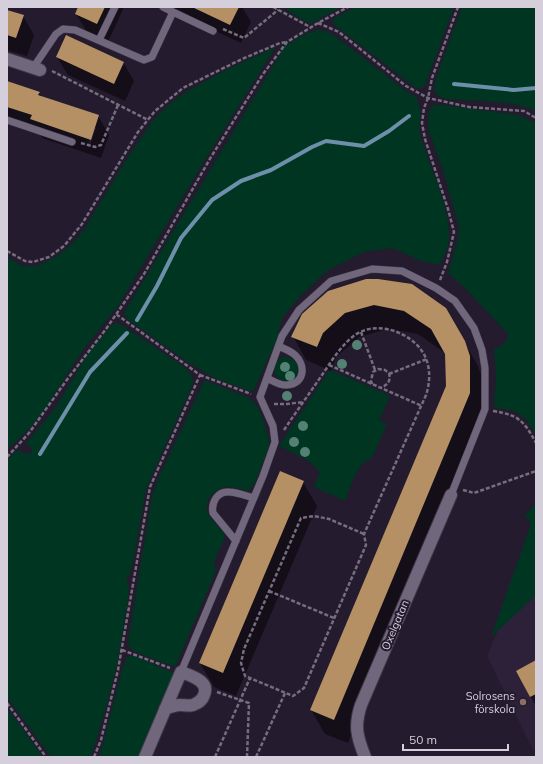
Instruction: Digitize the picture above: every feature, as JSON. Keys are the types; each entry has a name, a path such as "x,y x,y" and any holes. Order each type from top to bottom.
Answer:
{"street":[{"path":"7,59 36,69"},
{"name":"Oxelgatan","path":"365,757 356,731 359,709 452,491"},
{"path":"145,757 181,672 202,682 205,688 205,693 200,702 194,705 182,705 166,709"}],"lane":[{"path":"99,40 115,7"},
{"path":"163,7 213,31"},
{"path":"36,69 56,34 63,29 75,30 144,60 152,57 173,12"},
{"path":"7,120 72,142"},
{"path":"181,672 254,498 275,442 272,426 261,399 282,336 299,310 331,281 372,269 402,271 436,288 455,301 474,328 482,350 485,368 485,409 452,491"},
{"path":"267,378 277,383 286,385 298,381 302,374 303,367 294,354 279,346"},
{"path":"236,541 213,514 213,503 216,498 225,492 254,498"}],"path":[{"path":"273,7 311,28"},
{"path":"7,251 25,261 33,262 49,257 64,246 82,224 135,137 156,111 183,88 242,59 280,43 287,42 348,7"},
{"path":"436,288 447,262 454,232 425,139 422,123 424,108 428,98 432,78 458,7"},
{"path":"213,31 216,27 244,38 278,10"},
{"path":"318,23 338,32 406,86 428,98 469,107 524,111 536,118"},
{"path":"7,457 29,433 144,274 215,151 263,74 287,42"},
{"path":"36,69 49,69 148,120"},
{"path":"72,142 95,147 101,145 118,105"},
{"path":"116,314 200,375 261,399 287,404 304,402"},
{"path":"275,442 329,365 347,342 354,336 369,329 392,330 402,333 421,349 429,370 429,388 364,534 366,545 304,688 293,696 245,676 241,663 244,649 301,518 314,516 329,519 364,534"},
{"path":"361,332 375,370"},
{"path":"389,374 426,359"},
{"path":"329,365 422,406"},
{"path":"372,384 371,376 375,370 385,370 389,374 390,380 387,384 380,388"},
{"path":"94,757 101,740 118,670 150,487 200,375"},
{"path":"485,409 507,413 518,418 525,424 536,443"},
{"path":"452,491 474,493 536,471"},
{"path":"269,591 334,618"},
{"path":"122,650 181,672"},
{"path":"215,757 250,678"},
{"path":"205,688 249,703 247,757"},
{"path":"256,757 285,693"},
{"path":"7,703 46,757"}],"shaded area":[{"name":"Solrosens förskola","path":"536,595 536,748 533,750 487,656 498,630"}],"green space":[{"path":"289,7 341,7 310,24 286,10"},
{"path":"355,7 454,7 425,85 420,89 416,88 333,24 333,19"},
{"path":"462,7 536,7 536,111 526,107 504,103 447,99 440,97 436,93 434,88 435,81"},
{"path":"317,30 327,31 336,37 417,98 421,113 419,129 444,203 449,228 449,239 446,253 439,265 421,261 392,248 364,252 328,270 302,294 282,318 277,339 253,392 214,378 186,361 127,319 124,313 285,46 303,35"},
{"path":"275,48 203,163 118,306 85,347 48,404 31,427 7,450 7,261 9,258 22,266 37,266 55,257 71,245 84,230 126,160 153,120 168,105 189,90 226,70"},
{"path":"434,105 518,115 536,123 536,436 526,419 514,411 496,408 494,404 496,379 494,349 503,345 509,335 465,288 448,273 458,238 459,227 443,170 428,129 429,110"},
{"path":"117,323 184,367 190,373 194,381 146,489 132,567 130,574 127,577 129,587 128,599 117,665 91,757 51,757 7,697 7,544 9,538 7,536 7,460 16,451 21,451 27,454 32,452 32,449 26,443 54,410 87,355 112,325"},
{"path":"286,357 294,361 298,369 294,377 286,381 278,377 274,369 278,361"},
{"path":"331,370 390,396 379,421 387,424 372,458 367,460 359,469 345,501 314,487 320,472 307,460 279,446 328,372"},
{"path":"204,381 247,397 255,403 261,413 269,439 269,447 254,485 248,491 226,487 215,492 207,502 207,511 212,520 225,534 224,540 214,561 216,571 175,667 135,652 130,648 128,642 152,496 158,479"},
{"path":"536,503 536,595 491,637 531,524 525,515"},
{"path":"135,656 174,673 138,757 99,757 123,666 127,657"},
{"path":"7,708 43,757 7,757"}],"building":[{"path":"78,7 105,7 97,24 75,14"},
{"path":"192,7 239,7 230,25"},
{"path":"7,10 24,15 16,38 7,35"},
{"path":"66,35 124,62 114,84 56,57"},
{"path":"7,81 40,92 38,95 99,115 91,140 30,119 32,115 7,107"},
{"path":"366,279 378,279 412,284 446,308 465,341 470,356 470,393 334,720 310,710 446,386 445,354 431,329 404,311 374,305 345,313 323,333 317,347 291,337 302,314 328,291"},
{"path":"280,471 304,481 223,673 199,663"},
{"path":"536,660 536,694 530,697 516,671"}],"waterway":[{"path":"454,84 514,90 536,88"},
{"path":"137,320 157,286 181,238 212,200 241,181 271,170 312,147 326,141 364,146 389,131 409,116"},
{"path":"40,454 90,372 127,333"}],"place":[{"name":"Solrosens förskola","path":"523,702"}]}
